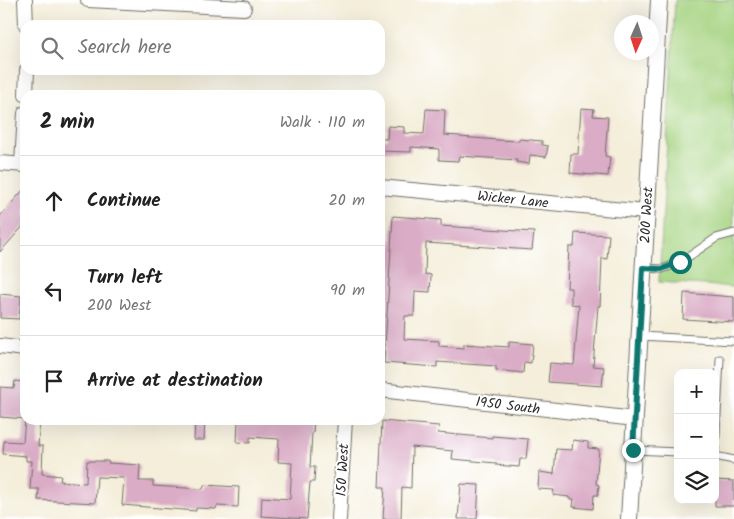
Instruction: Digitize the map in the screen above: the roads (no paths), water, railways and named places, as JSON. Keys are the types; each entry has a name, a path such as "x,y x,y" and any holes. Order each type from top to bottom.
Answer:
{"street":[{"path":"25,0 26,20"},
{"path":"88,0 244,8"},
{"name":"200 West","path":"630,519 659,0"},
{"path":"26,90 28,75"},
{"path":"0,163 20,165"},
{"name":"Wicker Lane","path":"385,187 646,212"},
{"path":"0,346 20,348"},
{"name":"1950 South","path":"385,391 635,419"},
{"name":"150 West","path":"339,519 345,425"}],"lane":[{"path":"643,268 662,269 668,267 680,262 716,238 734,233"},
{"path":"640,336 734,341"},
{"path":"717,414 720,359"},
{"path":"633,450 674,452"},
{"path":"719,456 734,460"}]}
